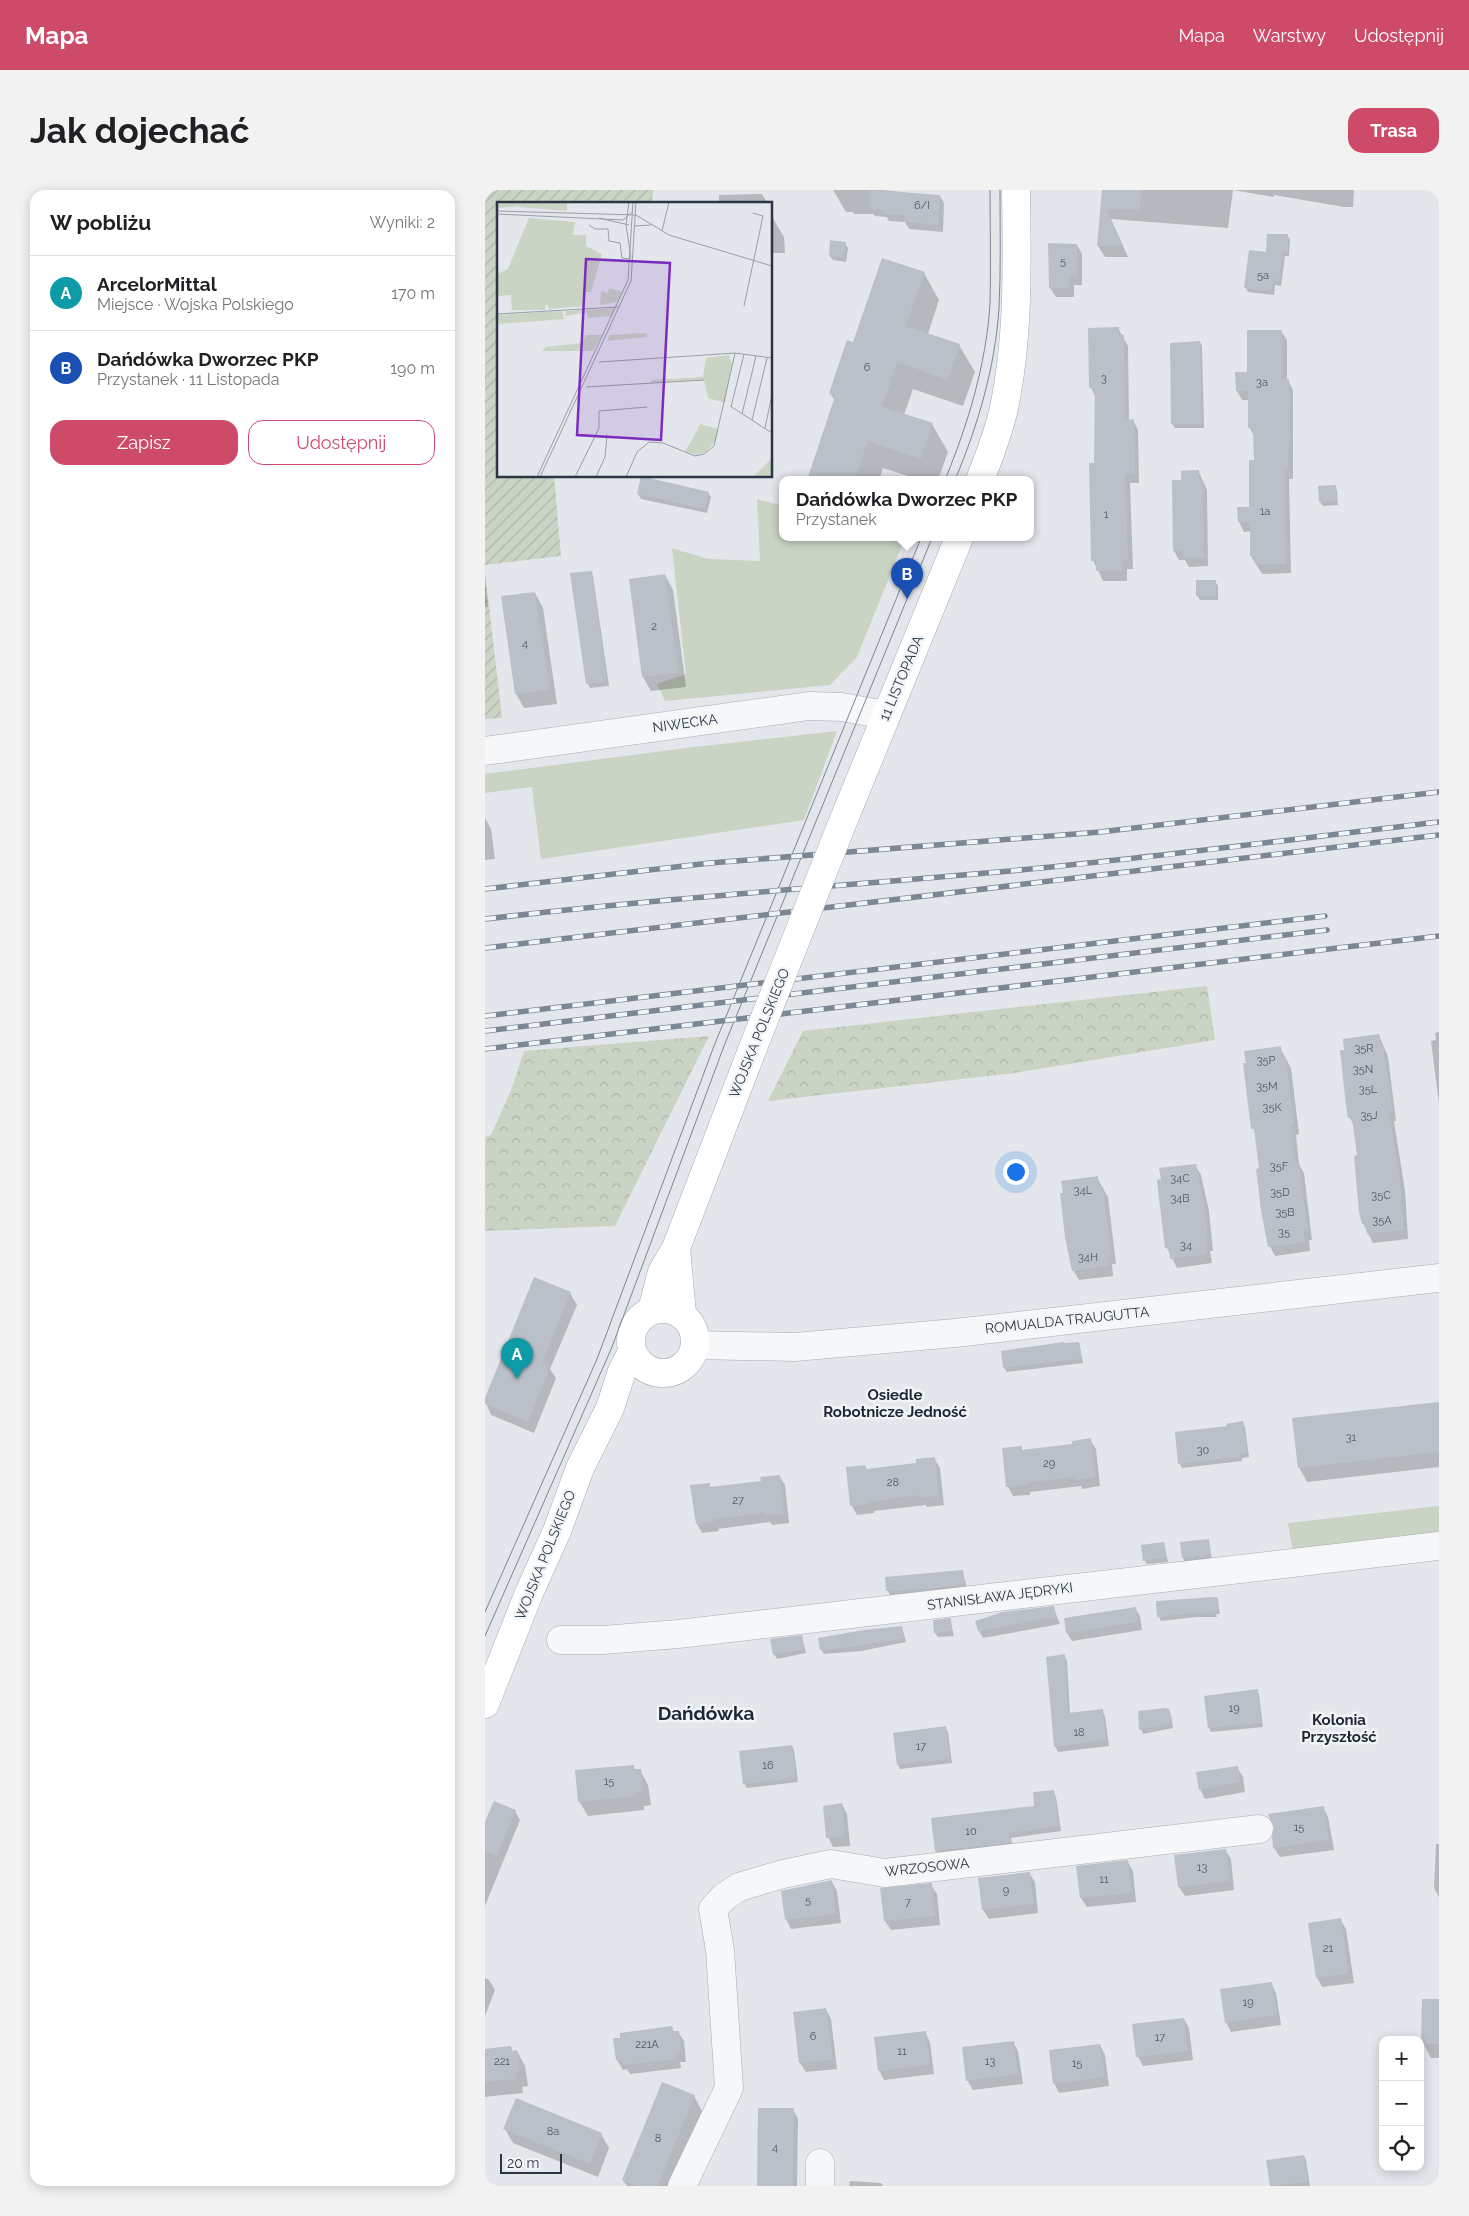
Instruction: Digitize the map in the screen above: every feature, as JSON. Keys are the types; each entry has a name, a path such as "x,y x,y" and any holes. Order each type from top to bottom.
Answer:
{"main road":[{"path":"997,190 1016,236"},
{"path":"981,476 1004,409 1011,366 1016,302 1016,190"},
{"name":"11 LISTOPADA","path":"844,819 958,541"},
{"name":"WOJSKA POLSKIEGO","path":"652,1310 663,1272 676,1248 844,819"},
{"name":"WOJSKA POLSKIEGO","path":"676,1248 682,1315"},
{"path":"665,1308 682,1315 692,1329 695,1346 687,1362 680,1368 663,1374 654,1372 641,1365 632,1352 630,1336 632,1329 641,1316 652,1310 665,1308"},
{"name":"WOJSKA POLSKIEGO","path":"485,1704 529,1593 557,1531 580,1468 610,1408 621,1371 632,1352"},
{"name":"WOJSKA POLSKIEGO","path":"610,1408 641,1386 654,1372"}],"street":[{"name":"NIWECKA","path":"485,751 809,706 853,708 885,715"},
{"name":"ROMUALDA TRAUGUTTA","path":"695,1346 728,1348 814,1346 965,1332 1439,1278"},
{"name":"STANISŁAWA JĘDRYKI","path":"561,1640 603,1640 678,1634 1439,1546"},
{"name":"WRZOSOWA","path":"682,2186 729,2088 721,1968 713,1909 724,1897 739,1888 761,1880 831,1864 885,1873 1259,1829"}],"green space":[{"path":"485,190 654,190 651,202 497,202 497,478 554,478 561,556 485,565"},
{"path":"757,499 779,505 779,541 904,541 857,657 830,685 665,701 657,684 686,674 672,548 708,559 760,561"},
{"path":"485,571 502,718 485,719"},
{"path":"837,731 804,820 541,859 532,787 485,793 485,774"},
{"path":"1207,986 1215,1040 1015,1073 768,1101 803,1031"},
{"path":"709,1036 615,1226 485,1231 485,1137 491,1135 512,1088 524,1051"},
{"path":"1439,1506 1439,1537 1293,1553 1288,1523"}],"building":[{"path":"870,190 940,195 939,225 904,222 904,215 884,214 884,210 870,209"},
{"path":"1102,190 1141,190 1140,210 1106,209 1123,246 1097,246"},
{"path":"1267,234 1288,234 1288,252 1283,252 1279,282 1273,281 1272,291 1244,288 1249,250 1266,252"},
{"path":"830,240 846,242 844,258 829,256"},
{"path":"1048,243 1077,244 1077,276 1069,276 1069,288 1049,288"},
{"path":"882,258 925,272 906,326 960,344 948,380 897,362 887,394 880,406 933,423 921,459 868,441 855,476 808,476 835,396 829,394 835,375 847,340 853,342"},
{"path":"1119,327 1119,335 1124,335 1125,420 1134,419 1135,474 1125,474 1128,559 1123,560 1122,571 1096,571 1096,560 1091,561 1089,463 1094,463 1095,388 1089,388 1088,328"},
{"path":"1247,330 1282,330 1283,379 1289,379 1290,423 1288,470 1285,470 1286,564 1255,564 1255,556 1250,556 1250,522 1238,522 1237,507 1249,507 1249,460 1254,460 1253,428 1248,428 1248,390 1236,391 1235,372 1247,372"},
{"path":"1200,341 1202,424 1171,424 1170,343"},
{"path":"1199,470 1199,480 1203,480 1204,558 1183,558 1182,551 1173,551 1172,480 1181,480 1181,471"},
{"path":"641,478 650,478 709,492 705,509 637,494"},
{"path":"1336,485 1337,501 1319,502 1318,486"},
{"path":"592,571 607,682 586,684 570,573"},
{"path":"665,574 679,673 642,677 629,579"},
{"path":"1196,580 1216,580 1216,596 1196,596"},
{"path":"535,592 550,690 515,694 501,596"},
{"path":"1379,1034 1381,1046 1383,1046 1390,1089 1392,1112 1389,1112 1400,1181 1404,1230 1367,1234 1365,1223 1362,1224 1359,1212 1354,1156 1357,1155 1352,1118 1348,1118 1346,1106 1340,1050 1344,1050 1343,1039"},
{"path":"1281,1046 1282,1057 1286,1057 1294,1125 1291,1126 1295,1163 1299,1162 1308,1230 1304,1231 1305,1242 1268,1247 1256,1169 1259,1168 1254,1129 1251,1129 1243,1063 1246,1063 1244,1051"},
{"path":"1196,1164 1204,1200 1208,1241 1206,1242 1207,1254 1170,1259 1169,1248 1165,1248 1157,1180 1161,1179 1159,1168"},
{"path":"1098,1176 1099,1187 1103,1187 1110,1244 1111,1255 1107,1255 1109,1266 1072,1271 1065,1237 1060,1193 1063,1193 1061,1181"},
{"path":"534,1277 571,1292 542,1363 550,1366 528,1422 485,1404 485,1398"},
{"path":"1064,1342 1079,1342 1082,1359 1003,1368 1001,1351"},
{"path":"1439,1402 1439,1452 1298,1468 1292,1418"},
{"path":"1243,1421 1247,1453 1240,1454 1241,1457 1178,1464 1175,1432 1227,1426 1226,1424"},
{"path":"1091,1438 1095,1477 1076,1480 1075,1477 1006,1487 1002,1448 1022,1446 1022,1450 1072,1444 1072,1441"},
{"path":"935,1457 939,1496 921,1498 920,1495 850,1506 846,1467 865,1465 866,1469 916,1463 916,1459"},
{"path":"780,1475 784,1514 765,1516 765,1513 714,1519 714,1522 696,1524 690,1485 710,1483 710,1487 761,1481 760,1477"},
{"path":"1209,1539 1211,1555 1182,1558 1180,1542"},
{"path":"1164,1542 1166,1557 1143,1561 1141,1545"},
{"path":"963,1570 965,1584 929,1589 886,1591 885,1577"},
{"path":"1218,1598 1219,1610 1215,1610 1215,1613 1193,1613 1157,1617 1156,1601"},
{"path":"1054,1606 1057,1617 978,1631 975,1621 1002,1612"},
{"path":"1136,1607 1138,1622 1066,1633 1064,1618"},
{"path":"951,1618 952,1631 934,1633 933,1620"},
{"path":"902,1626 904,1638 859,1646 820,1650 818,1638"},
{"path":"802,1635 804,1649 773,1655 770,1639"},
{"path":"1065,1654 1068,1713 1103,1709 1106,1740 1054,1747 1046,1657"},
{"path":"1258,1689 1261,1723 1208,1728 1204,1696"},
{"path":"1169,1709 1171,1723 1139,1730 1138,1711"},
{"path":"946,1726 950,1759 897,1765 893,1733"},
{"path":"792,1745 796,1778 743,1784 739,1751"},
{"path":"634,1765 634,1769 641,1769 643,1791 636,1792 637,1796 578,1802 575,1770"},
{"path":"1238,1766 1240,1782 1199,1790 1196,1772"},
{"path":"1054,1790 1059,1826 1009,1833 1010,1843 935,1851 931,1818 1034,1806 1033,1792"},
{"path":"494,1801 516,1810 497,1856 485,1851 485,1822"},
{"path":"842,1803 845,1837 826,1838 823,1806"},
{"path":"1324,1806 1329,1840 1273,1848 1272,1837 1274,1827 1268,1814"},
{"path":"1226,1849 1230,1881 1178,1887 1174,1855"},
{"path":"1128,1860 1132,1893 1080,1898 1076,1866"},
{"path":"1030,1872 1034,1904 982,1910 978,1878"},
{"path":"832,1880 836,1914 785,1920 781,1891"},
{"path":"932,1883 935,1916 884,1921 880,1888"},
{"path":"1341,1918 1349,1973 1316,1978 1308,1923"},
{"path":"1272,1982 1277,2015 1225,2023 1220,1989"},
{"path":"1422,1999 1439,1999 1439,2044 1424,2044 1424,2036 1421,2036"},
{"path":"826,2008 833,2060 799,2063 793,2012"},
{"path":"1184,2018 1188,2051 1136,2057 1132,2024"},
{"path":"672,2026 673,2031 679,2031 682,2053 675,2053 676,2059 623,2065 622,2060 616,2060 613,2038 620,2038 620,2033"},
{"path":"926,2031 930,2065 878,2071 874,2037"},
{"path":"1014,2041 1018,2074 966,2081 962,2047"},
{"path":"1100,2044 1105,2077 1053,2084 1049,2050"},
{"path":"511,2046 512,2051 517,2050 520,2072 515,2073 516,2079 485,2082 485,2049"},
{"path":"662,2082 695,2095 658,2186 637,2186 622,2180"},
{"path":"516,2098 602,2133 590,2164 503,2129"},
{"path":"758,2108 794,2108 793,2186 757,2186"},
{"path":"1304,2155 1308,2182 1270,2186 1266,2160"}],"tram line":[{"path":"946,476 975,394 985,349 990,304 990,190"},
{"path":"957,476 978,417 994,352 1000,293 1000,190"},
{"path":"485,1612 597,1359 714,1046 920,541"},
{"path":"485,1636 612,1347 724,1046 931,541"}],"railway":[{"path":"485,889 710,863 1100,832 1439,792"},
{"path":"485,919 677,899 1053,867 1439,822"},
{"path":"485,948 1439,835"},
{"path":"485,1016 1325,916"},
{"path":"485,1031 1327,930"},
{"path":"485,1049 1439,936"}],"place":[{"name":"Dańdówka Dworzec PKP","path":"907,599"},
{"name":"ArcelorMittal","path":"517,1379"}],"district":[{"name":"Osiedle Robotnicze Jedność","path":"895,1404"},
{"name":"Dańdówka","path":"706,1713"},
{"name":"Kolonia Przyszłość","path":"1339,1728"}]}
